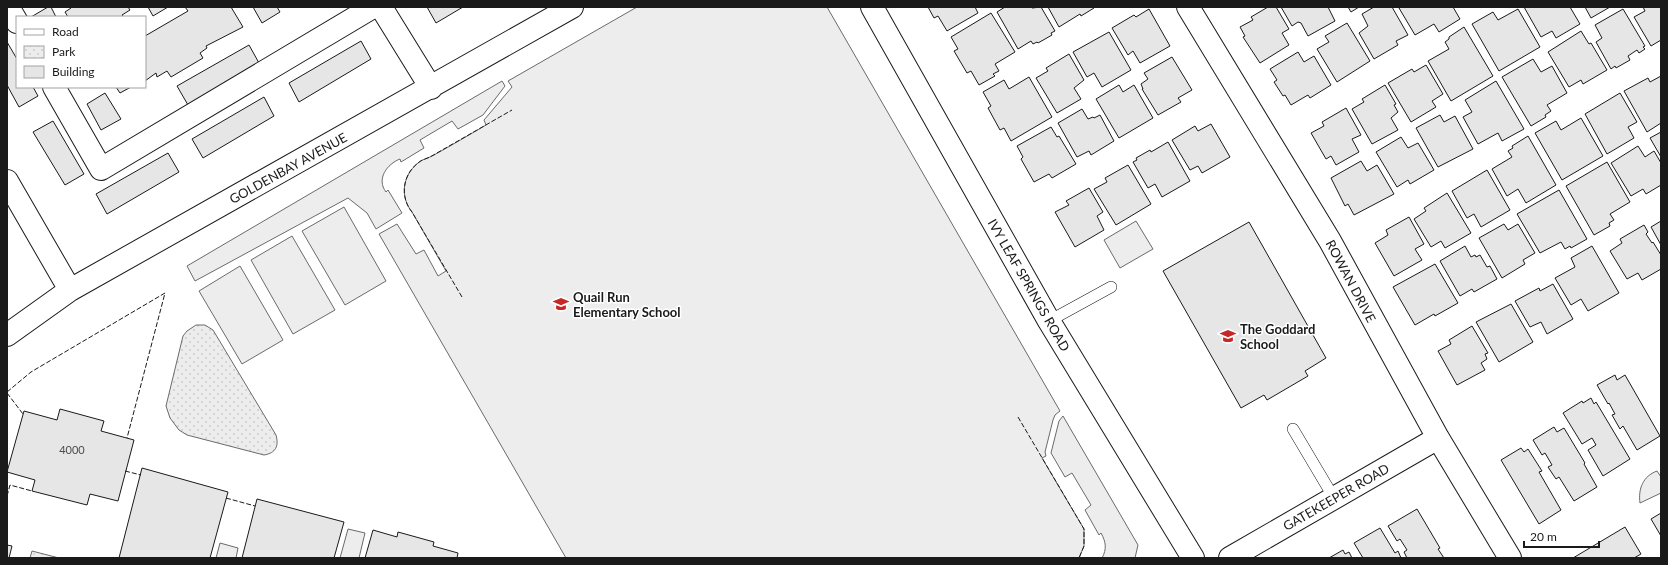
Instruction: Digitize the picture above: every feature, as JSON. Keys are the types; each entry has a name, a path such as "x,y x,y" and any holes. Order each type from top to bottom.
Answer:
{"street":[{"path":"8,7 16,20"},
{"path":"55,88 102,169 373,7"},
{"path":"381,7 431,88"},
{"name":"GOLDENBAY AVENUE","path":"7,335 70,290 431,88 572,7"},
{"name":"IVY LEAF SPRINGS ROAD","path":"872,7 1049,321 1193,558"},
{"name":"ROWAN DRIVE","path":"1188,7 1330,241 1438,438 1510,558"},
{"path":"7,181 70,290"},
{"name":"GATEKEEPER ROAD","path":"1233,557 1438,438"}],"lane":[{"path":"1049,321 1111,287"},
{"path":"1293,429 1334,498"}],"green space":[{"name":"Quail Run Elementary School","path":"637,7 827,7 1060,411 1055,415 1053,420 1045,452 1046,456 1042,458 1084,529 1084,546 1079,558 566,558 379,234 397,224 416,254 424,250 438,276 446,271 408,206 406,200 404,187 413,168 421,160 434,155 486,125 484,120 512,87 508,81"},
{"path":"502,81 505,86 483,115 458,129 452,121 420,140 424,148 401,162 400,159 395,161 387,168 384,172 382,182 383,187 386,192 388,190 402,213 376,229 367,213 348,198 195,281 187,266"},
{"path":"344,207 386,281 345,305 302,231"},
{"path":"1136,221 1153,249 1120,268 1104,240"},
{"path":"292,236 335,310 293,334 251,260"},
{"path":"240,266 283,340 242,364 199,291"},
{"path":"196,325 205,325 213,330 276,435 277,446 271,453 264,455 187,435 179,430 170,418 166,406 183,336 187,331"},
{"path":"1063,416 1138,545 1135,558 1102,558 1105,549 1104,539 1101,533 1099,535 1085,510 1091,505 1072,473 1065,477 1051,453 1059,421"},
{"path":"1657,471 1661,477 1661,493 1640,503 1642,484 1648,476"},
{"path":"348,529 365,533 359,558 340,558"},
{"path":"220,543 238,548 236,558 216,558"},
{"path":"32,551 59,558 30,558"}],"building":[{"path":"48,7 51,7 56,16 33,16"},
{"path":"70,7 128,7 130,10 122,15 123,16 67,16 65,12 71,8"},
{"path":"148,7 168,7 153,16"},
{"path":"185,7 231,7 243,27 206,46 207,48 200,53 203,58 171,77 167,71 157,77 156,73 146,80 146,35 188,11"},
{"path":"253,7 277,7 280,12 262,23"},
{"path":"427,7 463,7 436,23"},
{"path":"928,7 975,7 978,13 947,31 938,16 934,18"},
{"path":"1005,7 1041,7 1055,31 1051,33 1052,35 1038,43 1033,44 1031,41 1018,49 997,12"},
{"path":"1048,7 1094,8 1081,16 1080,14 1059,27"},
{"path":"1268,7 1276,7 1289,29 1282,33 1289,45 1260,63 1243,37 1245,36 1240,27 1253,20 1251,17"},
{"path":"1281,7 1328,7 1335,21 1308,36 1301,23 1298,22 1292,26"},
{"path":"1348,7 1359,7 1351,12"},
{"path":"1374,7 1392,7 1408,35 1396,41 1398,45 1374,59 1359,33 1368,26 1362,14"},
{"path":"1453,7 1460,19 1439,32 1434,24 1415,35 1399,8"},
{"path":"1524,7 1570,7 1580,24 1556,38 1552,31 1541,37"},
{"path":"1585,7 1610,7 1591,18"},
{"path":"1643,7 1661,7 1661,40 1651,46 1634,17 1645,11"},
{"path":"1149,9 1170,46 1140,63 1133,51 1128,55 1112,28 1134,15 1136,17"},
{"path":"1518,9 1540,47 1499,71 1472,24 1493,12 1498,20"},
{"path":"1623,9 1645,46 1643,47 1645,49 1639,53 1637,50 1628,56 1630,60 1616,68 1615,66 1611,69 1596,42 1602,38 1595,25"},
{"path":"991,13 1015,52 995,64 999,71 993,74 995,76 979,85 971,71 967,73 954,51 958,49 951,37"},
{"path":"1347,23 1370,61 1337,82 1317,49 1329,42 1325,36"},
{"path":"1464,27 1493,76 1451,101 1428,61 1449,49 1445,42 1449,39 1449,37"},
{"path":"1581,31 1589,44 1591,43 1607,70 1583,84 1581,80 1569,87 1548,52"},
{"path":"1109,32 1131,70 1102,87 1094,73 1087,77 1073,52"},
{"path":"361,41 371,59 299,102 289,83"},
{"path":"7,42 16,57 16,88 34,88 38,96 19,107 7,85"},
{"path":"249,45 259,63 188,105 177,86"},
{"path":"1298,52 1304,62 1314,56 1331,85 1310,98 1308,95 1291,105 1274,82 1277,80 1270,69"},
{"path":"1069,54 1084,80 1074,88 1081,99 1057,113 1036,78 1048,71 1046,68"},
{"path":"1172,57 1192,90 1178,98 1181,102 1158,115 1142,89 1141,84 1148,79 1144,73"},
{"path":"1533,59 1541,72 1552,66 1567,93 1547,105 1551,111 1545,115 1546,117 1531,126 1502,77"},
{"path":"1426,65 1443,94 1432,101 1436,107 1411,122 1388,83 1412,69 1414,72"},
{"path":"1661,76 1661,123 1647,132 1624,91 1648,78 1650,82"},
{"path":"1029,77 1052,117 1011,141 1004,128 1000,130 988,108 991,106 983,92 1004,80 1009,89"},
{"path":"1496,81 1524,129 1502,141 1498,133 1478,144 1463,117 1472,112 1465,100"},
{"path":"1119,85 1123,92 1134,85 1153,118 1119,138 1096,99"},
{"path":"1385,85 1396,104 1394,105 1398,112 1391,118 1398,130 1372,144 1352,109 1364,102 1362,99"},
{"path":"117,88 129,88 120,93"},
{"path":"105,93 121,119 101,130 87,104"},
{"path":"1620,93 1637,122 1628,127 1634,138 1607,154 1585,114"},
{"path":"264,97 274,116 203,158 192,139"},
{"path":"1346,108 1361,135 1352,139 1359,152 1336,165 1331,156 1326,159 1311,133 1324,126 1322,122"},
{"path":"1082,109 1088,119 1100,115 1114,141 1091,155 1089,151 1077,157 1058,123"},
{"path":"1440,115 1444,122 1455,116 1473,149 1438,167 1416,128"},
{"path":"1581,118 1603,156 1562,180 1535,133 1556,121 1561,130"},
{"path":"53,121 84,174 65,185 33,132"},
{"path":"1211,124 1230,157 1202,173 1198,166 1190,170 1172,140 1195,126 1198,131"},
{"path":"1051,127 1057,137 1059,136 1076,164 1052,178 1049,174 1034,182 1021,159 1023,157 1017,146"},
{"path":"1661,132 1661,157 1650,138"},
{"path":"1528,136 1556,185 1526,203 1518,189 1507,196 1492,169 1512,157 1508,151 1513,148 1512,146"},
{"path":"1401,137 1408,148 1418,143 1434,170 1410,184 1408,180 1397,187 1376,152"},
{"path":"1168,142 1190,181 1162,197 1155,184 1148,188 1133,162 1137,160 1136,158 1150,150 1151,152"},
{"path":"1638,146 1645,157 1654,151 1661,163 1661,185 1646,194 1643,189 1631,196 1611,163"},
{"path":"168,153 179,172 107,214 96,194"},
{"path":"1361,161 1367,171 1377,165 1394,194 1354,215 1348,204 1345,206 1331,178"},
{"path":"1607,162 1630,202 1610,214 1614,220 1609,223 1610,226 1594,235 1566,186"},
{"path":"1128,165 1151,204 1116,225 1094,189 1107,182 1105,178"},
{"path":"1487,170 1510,210 1481,227 1474,214 1467,218 1452,191"},
{"path":"1089,188 1103,212 1097,216 1104,230 1075,247 1055,212 1069,205 1066,201"},
{"path":"1559,190 1587,239 1571,248 1570,246 1565,249 1561,242 1540,253 1517,214"},
{"path":"1447,193 1471,233 1445,248 1441,241 1431,247 1414,219 1426,211 1424,208"},
{"path":"1409,217 1424,244 1415,249 1422,260 1394,276 1375,243 1388,235 1386,230"},
{"path":"1661,221 1661,245 1651,227"},
{"path":"1249,222 1326,358 1305,371 1308,376 1267,400 1264,395 1241,408 1163,271"},
{"path":"1504,224 1508,230 1518,224 1535,253 1523,260 1525,264 1502,278 1479,238"},
{"path":"1644,225 1648,232 1646,234 1661,255 1661,269 1642,280 1638,273 1627,279 1610,251 1622,243 1620,239"},
{"path":"1465,246 1471,257 1480,255 1487,267 1490,266 1497,279 1474,292 1472,289 1460,296 1440,261"},
{"path":"1592,246 1619,293 1588,311 1581,299 1571,305 1555,278 1575,267 1571,258"},
{"path":"1435,264 1458,303 1415,325 1393,287"},
{"path":"1553,284 1573,319 1547,334 1541,322 1530,327 1515,301 1539,288 1540,291"},
{"path":"1511,304 1533,342 1499,362 1476,322"},
{"path":"1472,326 1488,353 1485,354 1487,359 1481,363 1485,370 1457,385 1438,351 1451,344 1449,340"},
{"path":"1615,375 1617,380 1625,375 1660,436 1637,450 1623,426 1620,429 1612,415 1615,414 1597,385"},
{"path":"1591,398 1594,404 1596,402 1630,459 1603,476 1588,450 1596,445 1592,438 1582,444 1563,413 1582,401 1583,403"},
{"path":"60,409 104,421 101,431 134,440 118,501 90,494 87,505 32,491 35,480 7,472 24,411 57,420"},
{"path":"1554,427 1557,432 1564,428 1585,463 1584,464 1597,487 1574,501 1559,477 1556,479 1548,467 1552,465 1545,453 1542,455 1533,440"},
{"path":"1521,448 1524,452 1528,449 1542,471 1539,472 1561,510 1539,524 1501,460"},
{"path":"142,468 228,492 210,558 119,558"},
{"path":"257,499 344,522 334,558 242,558"},
{"path":"1417,509 1440,548 1438,549 1444,558 1407,558 1404,552 1407,550 1400,539 1397,541 1388,526"},
{"path":"1661,513 1661,536 1651,519"},
{"path":"1625,527 1641,554 1634,558 1573,558"},
{"path":"1380,528 1395,553 1398,551 1401,558 1363,558 1354,543"},
{"path":"373,530 397,537 398,532 434,542 433,546 458,553 457,558 365,558"},
{"path":"7,545 12,546 9,558 7,558"},
{"path":"1343,550 1345,554 1349,552 1352,558 1329,558"}],"fence":[{"path":"462,297 408,206 404,194 404,187 409,174 419,162 512,110"},
{"path":"7,392 31,372 165,293 127,438"},
{"path":"7,393 23,414"},
{"path":"1018,417 1084,529 1084,546 1079,558"},
{"path":"125,471 141,475"},
{"path":"7,496 10,485 32,491"},
{"path":"226,498 255,506"}],"place":[{"name":"Quail Run Elementary School","path":"561,304"},
{"name":"The Goddard School","path":"1228,336"}]}
